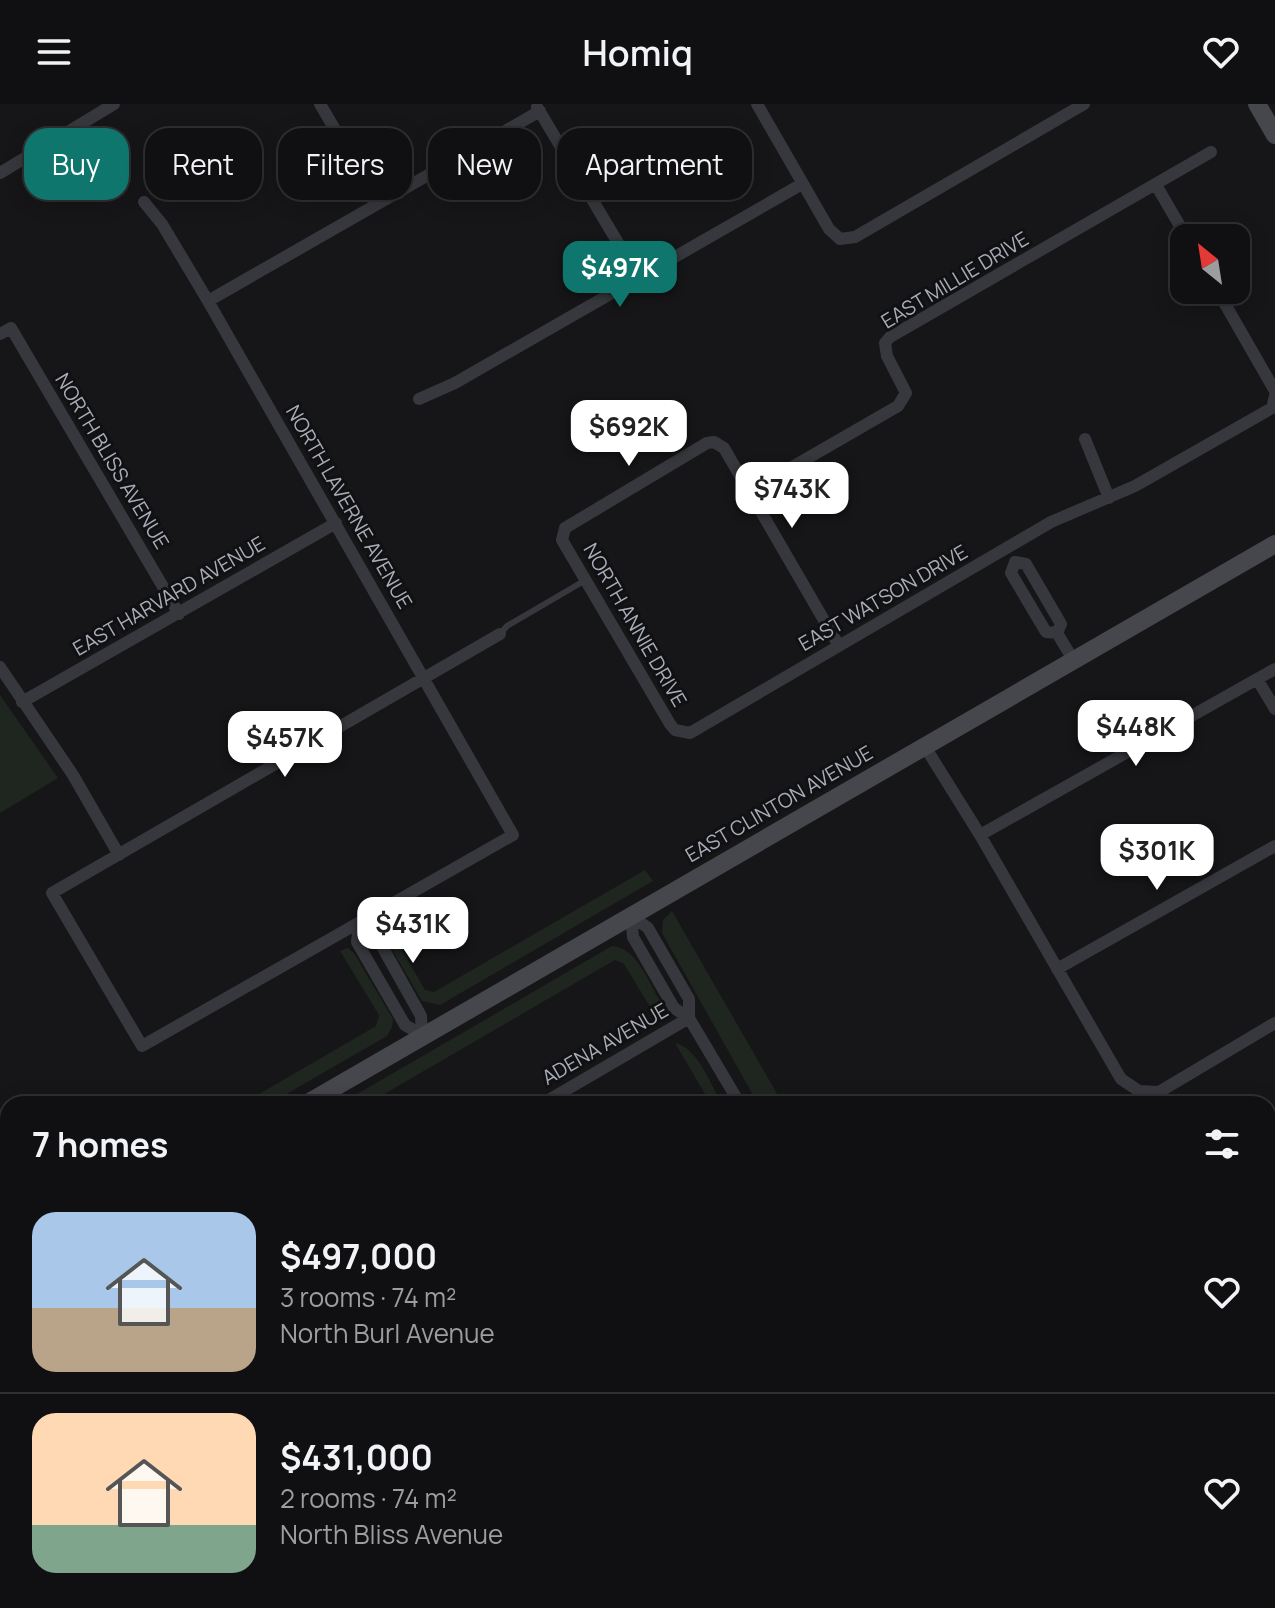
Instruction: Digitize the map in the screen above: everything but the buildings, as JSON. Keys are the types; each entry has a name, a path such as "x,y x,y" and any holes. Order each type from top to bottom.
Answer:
{"street":[{"path":"0,173 114,104"},
{"path":"320,104 378,203"},
{"path":"757,104 829,229 840,239 855,237 1084,104"},
{"path":"1257,104 1274,132"},
{"path":"208,301 538,108 639,278"},
{"name":"EAST MILLIE DRIVE","path":"749,492 898,406 906,393 887,356 885,343 890,337 1211,152"},
{"path":"419,399 455,383 802,184"},
{"path":"1156,185 1179,224"},
{"name":"NORTH LAVERNE AVENUE","path":"144,202 162,224 208,301 513,835 359,925"},
{"path":"1224,304 1274,399"},
{"name":"NORTH BLISS AVENUE","path":"5,331 179,614"},
{"name":"EAST WATSON DRIVE","path":"679,732 690,733 1063,516 1135,486 1274,399"},
{"path":"1085,439 1109,498"},
{"name":"NORTH ANNIE DRIVE","path":"679,732 670,724 562,540 562,534 570,524 707,443 716,443 724,448 749,492"},
{"path":"749,492 839,646"},
{"name":"EAST HARVARD AVENUE","path":"22,702 336,523"},
{"name":"EAST CLINTON AVENUE","path":"319,1096 1275,544"},
{"path":"1007,549 1015,562 1026,564 1061,624 1057,633 1074,661"},
{"path":"359,925 142,1046 52,893 500,634"},
{"path":"0,667 73,775 119,855"},
{"path":"980,835 1275,669"},
{"path":"1257,679 1275,709"},
{"path":"924,745 980,835 1121,1079 1139,1091 1159,1092 1275,1023"},
{"path":"1057,969 1275,846"},
{"path":"631,915 648,928 689,999 689,1018 735,1096"},
{"path":"359,925 357,942 405,1025 422,1035"},
{"path":"359,925 374,932 421,1016 422,1035"},
{"name":"ADENA AVENUE","path":"556,1096 689,1018"}],"lane":[{"path":"500,634 507,626 586,580"}],"shaded area":[{"path":"0,695 58,778 0,813"},
{"path":"645,870 653,881 440,1005 422,1001 383,934 383,927 387,924 425,990 434,992"},
{"path":"672,911 778,1096 754,1096 662,933 663,920"},
{"path":"612,946 621,948 635,959 660,1001 662,1010 658,1020 624,964 615,960 381,1096 354,1096"},
{"path":"348,948 354,953 393,1019 387,1036 283,1096 256,1096 376,1026 379,1015 340,951"},
{"path":"675,1043 697,1059 718,1096 706,1096"}]}
